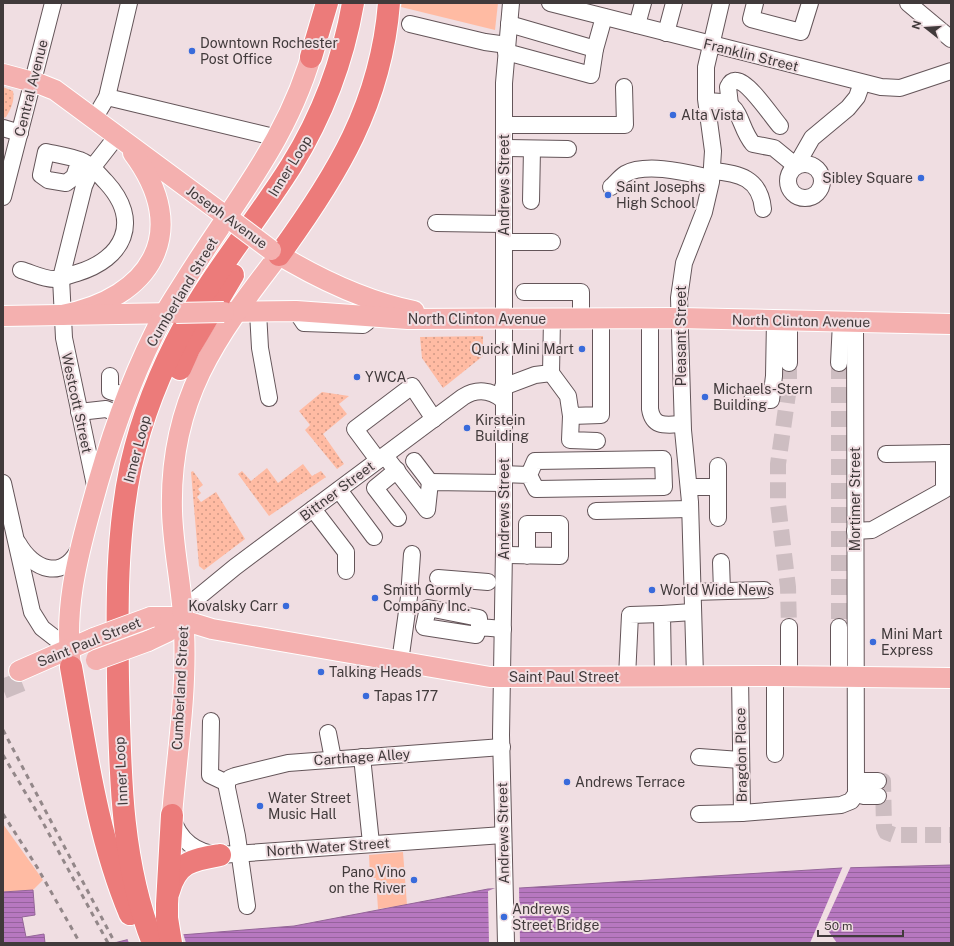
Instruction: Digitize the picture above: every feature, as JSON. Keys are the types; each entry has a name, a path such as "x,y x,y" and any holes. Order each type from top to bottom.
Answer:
{"highway":[{"path":"311,57 327,3"},
{"name":"Inner Loop","path":"157,938 130,863 124,814 120,758 118,590 122,520 131,465 142,424 156,384 185,325 219,270 290,167 317,119 342,54 353,3"},
{"name":"Inner Loop","path":"157,938 139,818 135,756 132,626 134,567 137,526 146,466 164,406 189,349 222,292 304,173 334,117 356,58 368,3"},
{"path":"275,252 333,177 356,132 379,64 389,3"},
{"path":"70,658 90,776 105,841 120,888 157,938"},
{"path":"167,904 172,815"},
{"path":"157,938 173,877 181,867 198,859 230,854"}],"main road":[{"name":"Cumberland Street","path":"70,658 70,603 80,546 96,490 127,396 155,331 171,313 231,220 278,138 298,97 311,57 322,3"},
{"name":"Joseph Avenue","path":"3,74 55,90 275,252 335,285 375,301 405,309 470,320"},
{"path":"62,315 102,303 128,288 147,267 157,246 160,217 154,189 138,160 117,136"},
{"name":"Cumberland Street","path":"172,815 183,676 184,620 172,512 176,452 185,411 196,380 230,312 275,252"},
{"name":"North Clinton Avenue","path":"3,316 296,311 373,318 470,320 679,318 951,324"},
{"name":"Saint Paul Street","path":"21,676 70,658 94,638 151,617 166,616 212,629 400,662 502,677 782,676 951,678"},
{"name":"Saint Paul Street","path":"70,658 96,660 148,641 166,632 184,620"}],"street":[{"name":"Central Avenue","path":"3,197 53,3"},
{"path":"94,119 107,97 129,3"},
{"name":"Andrews Street","path":"506,943 502,747 504,556 504,124 506,49 511,3"},
{"name":"Franklin Street","path":"550,3 862,83 894,89 951,71"},
{"path":"637,26 643,3"},
{"path":"666,33 674,3"},
{"name":"Pleasant Street","path":"695,676 689,487 682,424 679,289 684,263 704,212 712,174 712,143 707,102 706,67 710,44 721,3"},
{"path":"755,3 751,18 801,32 808,3"},
{"path":"908,3 951,38"},
{"path":"410,24 506,49 591,75 595,49 604,17"},
{"path":"509,24 595,49"},
{"path":"730,105 728,87 736,80 748,88 780,126"},
{"path":"707,102 722,101 730,105 737,111 742,119 749,139 753,144 774,148 796,166 812,138 853,102 862,83"},
{"path":"504,124 625,125 624,87"},
{"path":"107,97 278,138"},
{"path":"3,128 20,133"},
{"name":"Westcott Street","path":"96,490 64,338 61,278 82,192 86,164 117,136"},
{"path":"504,148 568,149"},
{"path":"531,201 532,149"},
{"path":"21,270 51,278 61,278 90,269 104,262 114,253 123,236 125,219 122,206 112,188 86,164"},
{"path":"611,188 625,174 646,169 670,169 712,174 733,173 748,180 761,197 763,209"},
{"path":"436,223 504,224"},
{"path":"504,242 552,242"},
{"path":"524,292 581,292 581,319"},
{"path":"258,312 260,348 269,398"},
{"path":"552,319 551,373 568,396 570,440 597,441"},
{"path":"570,416 601,414 601,319"},
{"path":"650,319 649,390 651,418 656,422 664,424 682,424"},
{"path":"782,321 789,363"},
{"path":"752,400 771,400 782,321"},
{"path":"839,363 848,322"},
{"name":"Mortimer Street","path":"848,322 855,531 848,677"},
{"path":"503,394 535,375 551,373"},
{"path":"110,376 110,391 127,396"},
{"path":"414,461 430,482 427,510 397,470 381,458 355,429 412,386 434,419"},
{"name":"Bittner Street","path":"184,620 191,605 203,593 313,508 434,419 473,392 486,391 496,395 503,394"},
{"path":"79,412 106,409 120,415"},
{"path":"855,531 872,530 944,490 948,453 886,454"},
{"path":"663,459 664,487 536,489 529,475 535,461 663,459"},
{"path":"718,466 718,518"},
{"path":"664,474 687,469"},
{"path":"397,470 375,488 398,518"},
{"path":"430,482 504,479 529,475"},
{"path":"3,483 32,612 42,628 70,658"},
{"path":"689,487 718,487"},
{"path":"339,490 374,537"},
{"path":"313,508 346,552 346,571"},
{"path":"596,511 690,509"},
{"path":"15,536 22,550 32,560 39,565 51,569 60,568 68,564 75,556 80,546"},
{"path":"400,662 409,597 412,554"},
{"path":"504,556 527,556"},
{"path":"721,562 722,591"},
{"path":"438,578 488,582"},
{"path":"692,592 764,590"},
{"path":"627,677 630,615 693,612"},
{"path":"662,614 662,676"},
{"path":"479,627 503,629"},
{"path":"774,754 782,676 789,627"},
{"path":"839,627 848,677 856,788 878,789"},
{"name":"Bragdon Place","path":"740,676 740,760 742,813 844,804 851,801 856,788"},
{"path":"211,721 210,775 227,783 230,854 247,906"},
{"path":"328,733 332,760"},
{"name":"Carthage Alley","path":"227,783 230,778 235,776 288,763 502,747"},
{"path":"362,757 371,843"},
{"path":"699,758 740,760"},
{"path":"699,814 742,813"},
{"name":"North Water Street","path":"172,815 177,829 189,844 200,851 230,854 503,835"}],"shaded area":[{"path":"402,3 498,3 495,30 401,7"},
{"path":"3,87 13,91 13,101 6,117 3,118"},
{"path":"483,336 483,356 443,388 422,358 420,337"},
{"path":"322,392 349,396 339,404 347,414 323,434 344,464 337,469 305,430 310,425 299,411"},
{"path":"303,464 312,476 321,471 326,477 269,516 238,474 242,471 251,481 267,468 278,483"},
{"path":"193,471 203,485 198,489 201,493 197,497 201,502 216,492 245,539 204,570 199,566 191,472"},
{"path":"3,824 43,880 33,890 3,892"},
{"path":"403,852 407,905 378,909 376,878 370,878 369,855"},
{"path":"951,865 951,943 114,943 130,939 294,926 488,889 842,868"},
{"path":"33,890 35,915 22,917 26,937 44,934 45,943 3,943 3,892"}],"pier":[{"path":"843,866 851,866 824,925 837,943 810,943"},
{"name":"Andrews Street Bridge","path":"500,886 519,886 520,943 489,943 488,891"},
{"path":"183,933 186,943 129,943 127,938"}],"tunnel":[{"path":"789,363 789,387 778,464 778,504 788,587 789,627"},
{"path":"839,363 839,627"},
{"path":"3,689 23,681"},
{"path":"878,781 883,781 884,827 886,832 894,835 951,835"}],"railway":[{"path":"3,730 115,943"},
{"path":"3,755 41,819 108,943"},
{"path":"3,814 37,867 80,943"}],"place":[{"name":"Downtown Rochester Post Office","path":"192,51"},
{"name":"Alta Vista","path":"673,115"},
{"name":"Sibley Square","path":"921,178"},
{"name":"Saint Josephs High School","path":"608,195"},
{"name":"Quick Mini Mart","path":"582,349"},
{"name":"YWCA","path":"357,377"},
{"name":"Michaels-Stern Building","path":"705,397"},
{"name":"Kirstein Building","path":"467,428"},
{"name":"World Wide News","path":"652,590"},
{"name":"Smith Gormly Company Inc.","path":"375,598"},
{"name":"Kovalsky Carr","path":"286,606"},
{"name":"Mini Mart Express","path":"873,642"},
{"name":"Talking Heads","path":"321,672"},
{"name":"Tapas 177","path":"366,696"},
{"name":"Andrews Terrace","path":"567,782"},
{"name":"Water Street Music Hall","path":"260,806"},
{"name":"Pano Vino on the River","path":"414,880"},
{"name":"Andrews Street Bridge","path":"504,917"}]}
